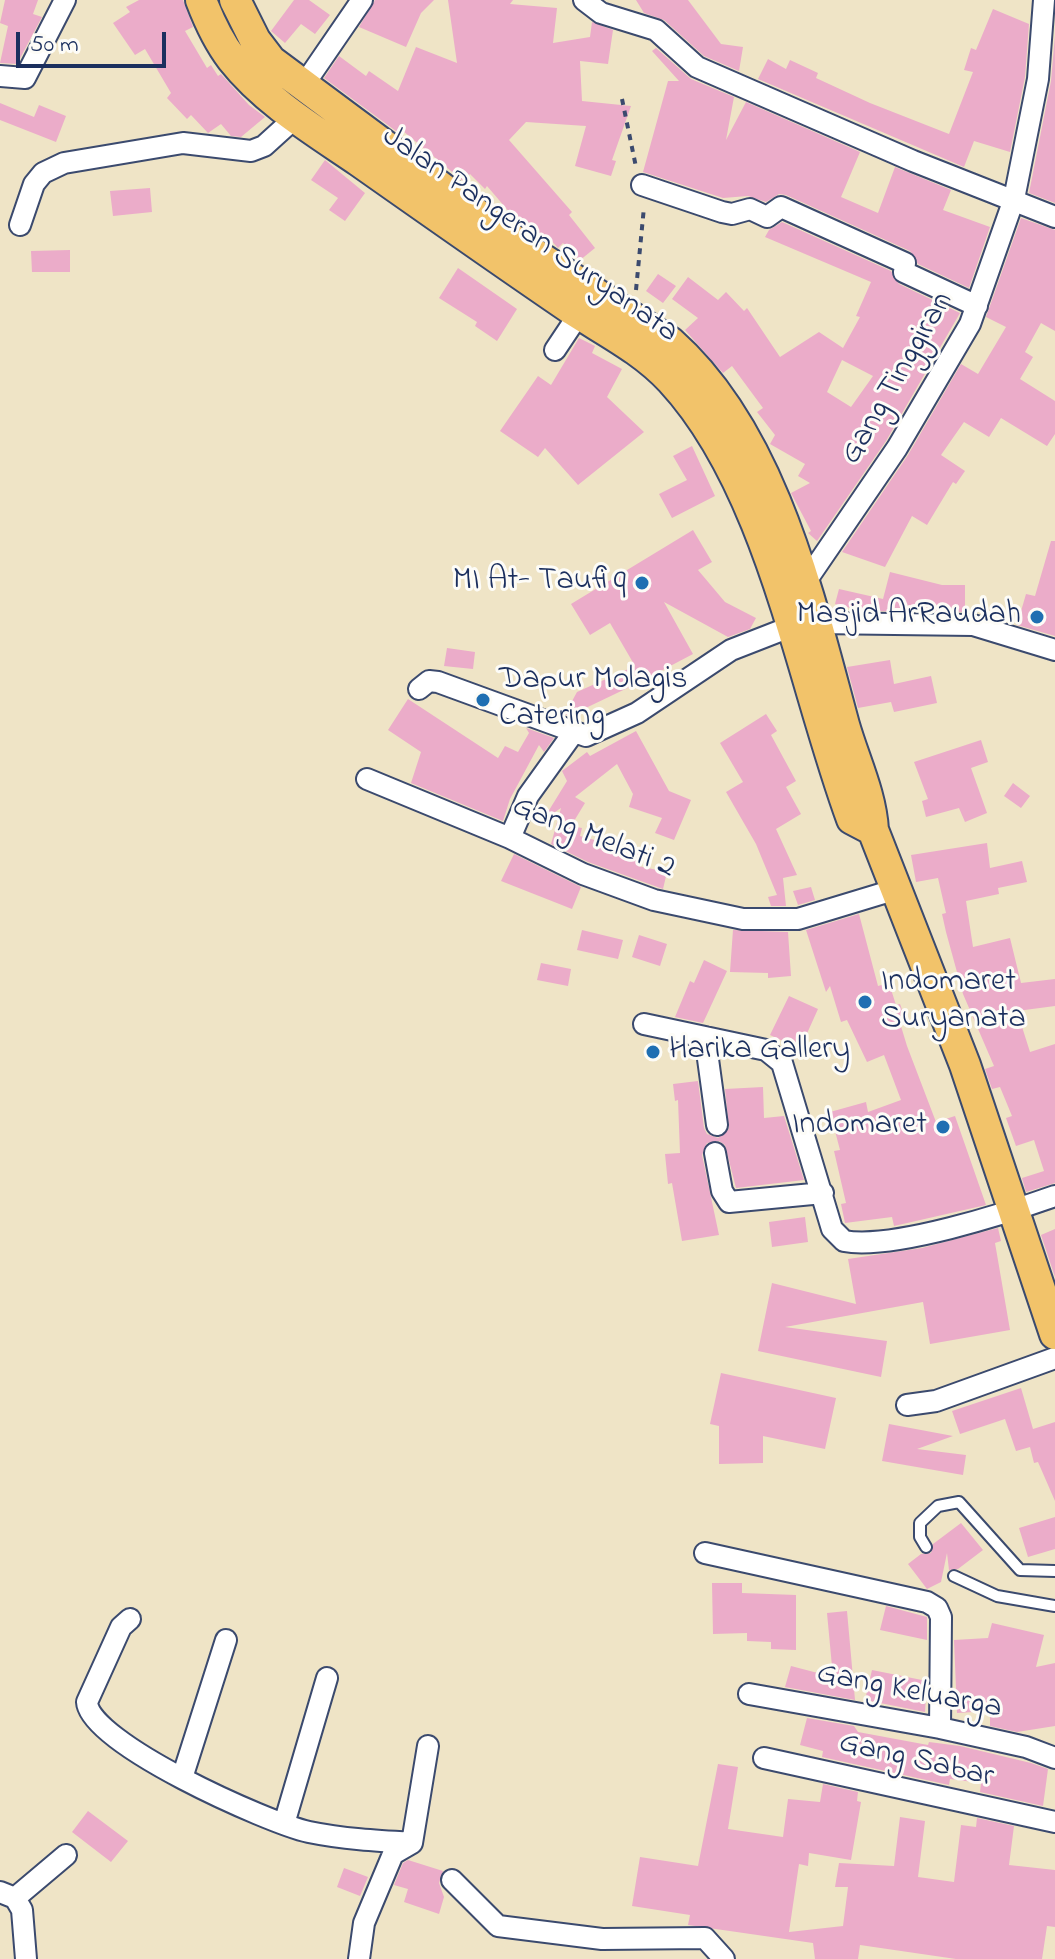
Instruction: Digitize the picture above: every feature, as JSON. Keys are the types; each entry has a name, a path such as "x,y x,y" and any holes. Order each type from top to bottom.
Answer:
{"main road":[{"name":"Jalan Pangeran Suryanata","path":"201,0 233,60 252,82 296,117 656,365 695,408 719,442 792,590"},
{"name":"Jalan Pangeran Suryanata","path":"235,0 255,40 271,61 501,232 670,342 694,363 744,435 764,479 803,625 871,806 873,830 965,1065 1052,1318"}],"street":[{"path":"0,76 25,78 65,0"},
{"path":"303,86 362,0"},
{"path":"584,0 601,13 656,30 705,71 913,161 1055,217"},
{"name":"Gang Tinggiran","path":"792,590 897,448 977,306 1014,199 1048,48 1044,0"},
{"path":"20,225 34,184 43,173 64,163 183,143 251,151 264,146 296,117"},
{"path":"642,185 732,214 750,209 767,217 781,207 905,263 904,272 977,306"},
{"path":"555,350 579,314"},
{"path":"419,689 429,681 438,682 586,736 637,713 731,650 803,625 973,625 1055,650"},
{"path":"510,838 528,796 574,732"},
{"name":"Gang Melati 2","path":"367,779 510,838 583,874 654,900 743,919 798,919 897,889"},
{"path":"644,1024 766,1050 782,1063 836,1236 854,1243 951,1227 1055,1196"},
{"path":"705,1037 717,1125"},
{"path":"715,1153 722,1191 729,1202 823,1193"},
{"path":"907,1405 936,1401 1055,1358"},
{"path":"705,1553 927,1602 937,1608 941,1617 940,1728"},
{"path":"130,1619 121,1627 87,1702 93,1720 182,1778 232,1806 307,1832 412,1843"},
{"path":"182,1778 226,1640"},
{"path":"284,1824 327,1678"},
{"name":"Gang Keluarga","path":"749,1694 940,1728 1026,1747 1055,1758"},
{"path":"412,1843 428,1746"},
{"name":"Gang Sabar","path":"764,1758 1055,1822"},
{"path":"359,1959 364,1923 393,1854 412,1843"},
{"path":"26,1959 22,1910 8,1895 66,1855"},
{"path":"452,1880 498,1926 602,1939 705,1938 724,1959"}],"lane":[{"path":"926,1547 920,1537 920,1523 938,1506 959,1502 1020,1570 1055,1571"},
{"path":"954,1576 997,1596 1055,1606"}],"path":[{"path":"622,99 632,153 642,185 644,228 629,315"}],"building":[{"path":"5,0 38,0 33,14 42,17 17,64 0,63 8,26 0,23"},
{"path":"139,0 183,0 193,27 185,31 207,68 211,65 218,76 221,74 249,105 265,117 241,137 231,136 221,124 208,133 191,115 187,119 167,98 171,93 145,49 135,55 113,23 130,12 126,7"},
{"path":"294,0 309,0 330,15 315,34 301,24 285,43 271,31"},
{"path":"375,0 434,0 421,13 406,47 359,27"},
{"path":"448,0 513,0 510,4 557,8 553,43 590,37 592,22 613,30 608,64 580,61 582,101 631,106 612,160 616,161 611,176 575,166 586,126 526,122 509,140 572,212 569,215 595,248 579,261 563,243 558,248 547,236 545,239 517,221 487,186 485,189 470,174 463,181 403,131 400,134 324,78 339,56 366,76 369,71 398,91 416,47 457,63"},
{"path":"636,0 688,0 721,44 743,47 739,71 704,56 664,20 644,13"},
{"path":"993,9 1029,24 1025,77 1010,152 974,141 964,167 758,79 768,59 786,69 790,60 818,73 816,78 949,134 973,72 964,70 971,48 976,50"},
{"path":"1055,35 1055,203 1029,193 1051,81"},
{"path":"656,48 691,79 734,97 726,140 746,102 860,152 841,197 878,213 895,167 951,190 943,210 990,227 969,288 918,264 910,251 786,195 779,194 766,202 748,196 723,198 643,172 668,81 679,81 652,51"},
{"path":"0,103 34,117 39,105 66,116 56,142 0,120"},
{"path":"325,160 365,193 345,221 329,210 338,198 311,180"},
{"path":"150,188 152,212 113,216 110,191"},
{"path":"1021,218 1055,230 1055,331 1041,323 1025,352 1033,357 1020,379 1055,401 1055,434 1047,446 1001,418 989,437 964,422 941,455 965,471 956,484 953,482 927,525 912,516 885,567 842,552 908,455 961,364 978,374 1006,327 986,317"},
{"path":"782,222 891,271 899,284 960,313 886,441 817,541 808,533 811,531 791,493 810,483 798,476 805,464 770,444 775,435 757,412 763,408 732,366 723,373 685,330 698,318 672,299 688,277 718,300 726,292 744,311 747,308 780,357 819,332 843,348 860,317 856,316 871,282 765,237 769,230","holes":["842,360 873,376 851,407 827,392"]},
{"path":"70,250 70,272 32,272 31,251"},
{"path":"458,268 517,309 497,341 475,326 477,322 439,298"},
{"path":"658,274 676,286 663,303 646,291"},
{"path":"579,338 595,346 592,353 622,369 607,397 644,432 578,485 545,448 538,457 500,431 538,376 551,385"},
{"path":"692,446 715,496 672,518 659,494 687,480 673,456"},
{"path":"693,530 712,562 698,570 725,602 756,618 750,629 728,637 664,602 693,654 569,716 565,714 577,692 635,666 610,623 590,635 571,604"},
{"name":"Masjid ArRaudah","path":"1051,541 1055,541 1055,636 1017,625 1026,594 1035,596"},
{"path":"890,572 942,585 965,585 965,612 862,611 835,604 839,589 883,599"},
{"path":"447,648 475,652 473,669 444,666"},
{"path":"890,660 894,684 931,676 937,703 894,712 891,702 858,708 847,667"},
{"path":"408,699 498,758 505,746 518,752 529,733 526,728 554,738 544,752 539,745 510,799 503,821 411,783 421,752 388,730"},
{"path":"766,714 777,731 771,735 796,781 786,787 801,814 776,829 797,875 783,878 786,906 771,906 768,897 777,895 756,844 726,792 743,782 720,743"},
{"path":"636,731 669,791 691,800 674,840 655,833 662,818 629,807 633,794 617,764 575,797 585,803 571,826 582,828 580,836 642,853 638,866 667,872 663,889 588,862 551,844 561,808 543,820 567,781 562,771 587,752 590,756"},
{"path":"981,740 988,762 971,768 987,813 965,822 959,808 926,817 922,801 928,799 914,762"},
{"path":"1013,783 1030,796 1021,808 1004,796"},
{"path":"987,843 990,868 1022,861 1027,882 998,888 999,894 966,901 973,947 1010,938 1021,983 1055,979 1055,1006 1017,1011 1030,1052 1055,1044 1055,1183 1026,1192 1022,1178 1044,1171 1034,1140 1016,1146 1006,1118 1012,1116 1000,1087 992,1089 985,1069 994,1066 963,994 942,914 946,913 938,878 916,882 911,855"},
{"path":"514,854 581,887 572,909 501,881"},
{"path":"811,887 815,900 798,905 793,891"},
{"path":"859,914 878,986 889,983 896,1005 900,1004 906,1021 900,1023 907,1046 936,1122 955,1116 986,1205 894,1226 892,1217 845,1223 841,1204 846,1203 834,1151 840,1150 830,1112 866,1102 868,1112 901,1100 884,1055 867,1062 847,1020 841,1022 830,986 826,992 806,930"},
{"path":"582,930 623,940 618,959 577,950"},
{"path":"733,930 788,932 791,976 768,978 768,973 730,972"},
{"path":"639,935 667,944 660,966 632,957"},
{"path":"704,960 727,971 703,1023 675,1017 690,981 694,983"},
{"path":"541,963 571,969 568,986 537,980"},
{"path":"789,996 818,1009 800,1049 770,1035"},
{"path":"698,1081 704,1128 707,1134 718,1138 729,1129 725,1089 763,1087 764,1118 784,1116 804,1180 736,1188 725,1145 719,1141 707,1143 702,1155 719,1235 682,1241 672,1183 668,1184 665,1154 680,1153 678,1100 675,1101 673,1084"},
{"path":"805,1217 808,1242 772,1247 769,1222"},
{"path":"998,1228 1001,1241 995,1243 1010,1330 930,1344 923,1302 785,1327 887,1341 881,1377 758,1351 772,1283 856,1304 848,1259 922,1248"},
{"path":"1055,1229 1055,1277 1041,1235"},
{"path":"721,1373 836,1398 825,1449 763,1436 763,1463 719,1464 719,1426 710,1424"},
{"path":"1021,1388 1033,1429 1055,1422 1055,1501 1038,1462 1034,1463 1030,1447 1016,1451 1005,1419 960,1434 952,1411"},
{"path":"889,1424 953,1436 917,1449 966,1455 963,1475 882,1461"},
{"path":"1055,1517 1055,1549 1028,1557 1019,1528"},
{"path":"961,1523 983,1550 958,1569 949,1570 947,1553 941,1582 927,1589 908,1564 921,1554 931,1553 933,1544"},
{"path":"712,1583 742,1583 742,1593 796,1595 796,1650 771,1649 771,1642 747,1641 747,1633 713,1634"},
{"path":"886,1606 927,1617 927,1640 880,1630"},
{"path":"847,1611 855,1700 785,1687 791,1666 833,1677 827,1613"},
{"path":"992,1623 1044,1635 1036,1667 1055,1663 1055,1726 1017,1732 990,1726 990,1711 957,1713 954,1640 988,1638"},
{"path":"872,1670 927,1681 925,1712 865,1700"},
{"path":"807,1718 854,1726 858,1732 928,1745 929,1742 960,1746 1048,1769 1043,1806 980,1792 981,1783 950,1779 949,1785 822,1757 823,1751 800,1745"},
{"path":"718,1764 738,1767 728,1829 783,1837 788,1799 820,1802 823,1784 858,1792 857,1801 861,1802 851,1860 809,1853 808,1866 799,1864 789,1932 843,1926 848,1887 835,1887 839,1863 894,1866 900,1817 925,1821 918,1877 954,1882 961,1825 976,1827 977,1818 1014,1826 1009,1865 1055,1870 1055,1927 1047,1926 1042,1959 956,1959 860,1945 858,1959 815,1959 813,1943 688,1925 690,1915 632,1906 640,1857 698,1866"},
{"path":"88,1811 128,1841 111,1862 72,1832"},
{"path":"408,1860 443,1871 439,1883 444,1897 439,1914 404,1902 408,1889 394,1885 403,1863"},
{"path":"344,1868 368,1877 360,1896 337,1887"}],"place":[{"name":"MI At- Taufiq","path":"642,583"},
{"name":"Masjid ArRaudah","path":"1037,617"},
{"name":"Dapur Molagis Catering","path":"483,700"},
{"name":"Indomaret Suryanata","path":"865,1002"},
{"name":"Harika Gallery","path":"653,1052"},
{"name":"Indomaret","path":"943,1127"}]}
